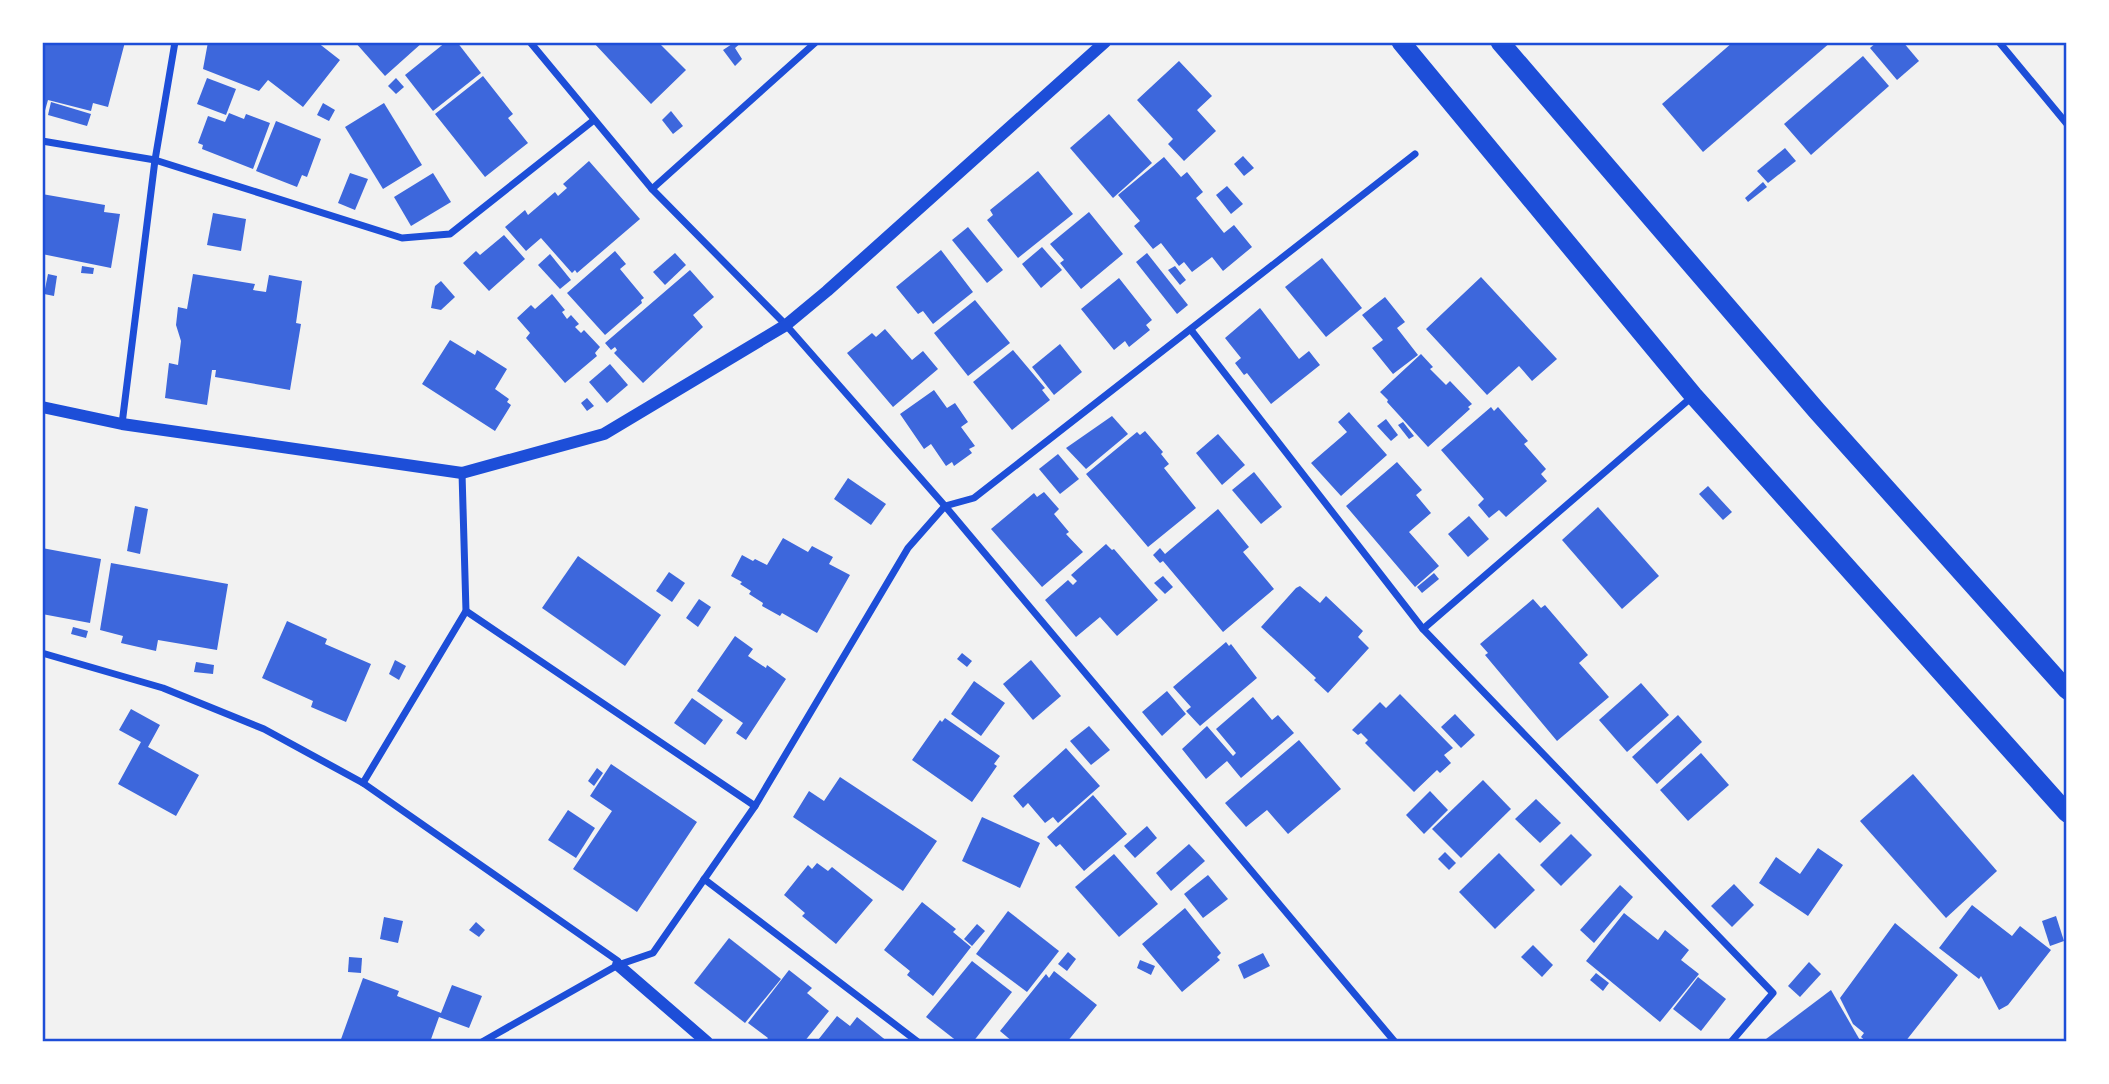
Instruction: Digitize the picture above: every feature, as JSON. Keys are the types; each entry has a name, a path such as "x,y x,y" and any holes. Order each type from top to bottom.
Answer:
{"highway":[{"path":"1401,42 1693,395 2067,813"},
{"path":"1500,42 1818,411 2067,690"}],"street":[{"path":"122,424 155,160 175,42"},
{"path":"530,42 652,189 786,325 945,506 1395,1042"},
{"path":"652,189 816,42"},
{"path":"42,407 122,424 462,473 604,434 786,325 1105,42"},
{"path":"1999,42 2067,124"},
{"path":"42,141 155,160 402,238 450,234 594,120"},
{"path":"482,1042 618,965 653,953 755,806 908,548 945,506 974,498 1415,154"},
{"path":"1191,330 1423,629 1773,993 1731,1042"},
{"path":"1423,629 1693,395"},
{"path":"363,783 466,611 462,473"},
{"path":"466,611 755,806"},
{"path":"42,653 163,688 264,729 363,783 618,961 618,965 707,1042"},
{"path":"704,879 918,1042"}],"building":[{"path":"42,42 125,42 108,107 93,103 91,111 48,100 42,121"},
{"path":"208,42 317,42 340,60 303,107 268,80 259,91 203,69"},
{"path":"355,42 423,42 385,76"},
{"path":"446,42 457,42 481,73 433,111 405,75"},
{"path":"593,42 664,42 661,45 686,70 651,104"},
{"path":"730,42 742,42 735,48 742,59 735,66 723,50 732,44"},
{"path":"1733,42 1831,42 1703,152 1662,104"},
{"path":"1877,42 1903,42 1919,61 1897,80 1870,48"},
{"path":"1863,56 1889,86 1811,155 1784,124"},
{"path":"1179,61 1212,96 1197,110 1216,131 1184,161 1168,144 1173,139 1137,100"},
{"path":"483,76 513,114 508,118 528,143 485,177 435,114"},
{"path":"207,78 236,89 226,115 197,104"},
{"path":"396,78 404,87 396,94 388,86"},
{"path":"51,102 91,114 87,126 48,115"},
{"path":"323,103 335,110 329,121 317,115"},
{"path":"384,103 422,165 383,189 345,127"},
{"path":"671,111 683,126 673,134 662,120"},
{"path":"229,113 244,119 246,114 270,123 253,169 202,149 203,145 198,143 208,116 225,122"},
{"path":"1109,114 1152,163 1113,198 1070,148"},
{"path":"276,121 321,139 307,177 302,175 297,187 256,171"},
{"path":"1785,148 1796,161 1768,183 1757,171"},
{"path":"1243,156 1254,168 1244,176 1234,164"},
{"path":"1164,157 1181,177 1187,172 1203,192 1196,198 1224,233 1234,225 1252,247 1223,271 1212,257 1192,272 1184,262 1179,266 1161,243 1153,249 1134,226 1140,221 1118,195"},
{"path":"589,161 640,219 577,273 575,270 572,273 541,238 526,251 505,227 525,210 528,215 555,192 558,196 567,188 563,184"},
{"path":"1038,171 1073,214 1018,258 987,220 993,215 990,210"},
{"path":"350,173 368,179 355,210 338,203"},
{"path":"433,173 451,202 411,226 394,197"},
{"path":"1763,182 1767,187 1748,202 1745,198"},
{"path":"1227,186 1243,204 1231,214 1216,195"},
{"path":"42,194 105,205 104,212 120,214 111,268 42,254"},
{"path":"1089,212 1123,254 1081,289 1060,263 1064,260 1050,244"},
{"path":"213,213 246,219 241,251 207,245"},
{"path":"968,227 1003,270 987,283 952,240"},
{"path":"504,235 525,259 489,291 463,263 476,251 480,255"},
{"path":"1042,247 1062,270 1041,288 1022,264"},
{"path":"941,250 973,292 933,324 923,311 918,314 896,287"},
{"path":"615,251 626,264 620,269 644,298 642,303 605,335 567,293"},
{"path":"675,253 686,265 665,285 653,272"},
{"path":"1147,253 1188,305 1177,314 1136,262"},
{"path":"550,254 571,280 560,289 538,265"},
{"path":"1322,258 1362,308 1326,337 1285,287"},
{"path":"82,266 94,268 93,274 81,273"},
{"path":"1175,266 1186,280 1180,285 1168,270"},
{"path":"690,270 714,297 693,315 703,327 643,383 614,353 617,350 615,347 611,350 605,343"},
{"path":"48,274 57,276 54,296 44,294"},
{"path":"193,274 255,284 253,290 266,292 269,275 302,281 296,323 301,324 290,390 215,377 216,370 212,370 207,405 165,398 169,363 178,365 181,341 176,325 178,307 187,309"},
{"path":"1481,277 1557,359 1532,381 1519,366 1487,395 1426,329"},
{"path":"1119,278 1152,320 1146,325 1150,330 1129,347 1125,341 1114,350 1081,309"},
{"path":"441,281 455,297 441,310 431,308 435,286"},
{"path":"552,294 565,310 562,312 567,319 571,315 579,324 575,327 581,333 584,330 600,347 595,353 597,356 565,383 526,338 530,333 517,318 531,305 535,309"},
{"path":"1385,297 1405,322 1397,328 1418,355 1393,374 1372,348 1383,340 1362,315"},
{"path":"975,300 1010,343 968,376 934,333"},
{"path":"1260,308 1299,359 1309,351 1320,365 1271,404 1247,373 1244,375 1235,363 1241,358 1225,338"},
{"path":"885,329 912,360 923,351 938,369 893,407 847,353 872,333 876,337"},
{"path":"450,340 475,355 477,350 507,369 495,389 509,399 507,402 511,405 495,431 422,384"},
{"path":"1060,344 1082,372 1054,395 1032,367"},
{"path":"1013,350 1045,388 1042,390 1050,400 1012,430 973,382"},
{"path":"1421,354 1433,367 1430,369 1446,385 1450,381 1472,404 1468,407 1470,409 1428,447 1380,392"},
{"path":"610,364 628,385 607,403 589,382"},
{"path":"934,390 947,408 955,403 968,422 961,427 975,446 969,449 972,453 954,466 952,462 946,466 931,444 924,449 900,414"},
{"path":"587,398 594,406 587,411 581,403"},
{"path":"1491,407 1494,411 1498,407 1528,441 1524,444 1546,469 1541,474 1547,481 1506,517 1499,510 1489,518 1478,505 1484,499 1441,450"},
{"path":"1349,412 1387,455 1341,496 1311,463 1347,432 1338,422"},
{"path":"1112,416 1128,434 1086,469 1066,448"},
{"path":"1386,419 1398,435 1391,441 1377,426"},
{"path":"1403,422 1414,436 1409,439 1398,425"},
{"path":"1145,431 1163,452 1161,454 1169,464 1164,468 1196,508 1148,547 1086,474 1137,432 1140,435"},
{"path":"1218,434 1245,465 1222,485 1196,453"},
{"path":"1058,454 1079,479 1060,494 1039,469"},
{"path":"1397,462 1422,490 1416,495 1431,513 1409,532 1439,566 1415,587 1346,506"},
{"path":"1254,472 1282,507 1261,524 1232,490"},
{"path":"848,478 886,504 871,525 834,499"},
{"path":"1708,486 1732,512 1723,520 1699,494"},
{"path":"1044,492 1059,509 1054,514 1069,532 1066,534 1083,552 1042,587 991,529 1034,493 1037,497"},
{"path":"135,506 148,509 140,554 127,551"},
{"path":"1598,507 1659,576 1622,609 1562,540"},
{"path":"1218,509 1249,547 1243,552 1274,589 1223,632 1163,561 1160,563 1153,555 1160,548 1165,554"},
{"path":"1469,516 1489,539 1468,557 1448,534"},
{"path":"783,538 808,552 812,546 833,557 829,564 850,575 817,633 782,613 780,616 762,606 763,603 749,594 751,591 740,584 742,582 731,576 742,555 767,565"},
{"path":"1106,544 1114,549 1158,600 1117,636 1100,617 1076,637 1045,600 1068,580 1073,585 1077,581 1071,575"},
{"path":"42,548 101,559 90,623 42,614"},
{"path":"578,556 661,615 625,666 542,608"},
{"path":"111,563 228,584 217,650 158,640 156,651 121,643 123,636 100,630"},
{"path":"669,572 685,583 672,602 656,591"},
{"path":"1434,573 1439,579 1422,593 1417,587"},
{"path":"1163,576 1173,587 1165,594 1154,583"},
{"path":"1300,586 1320,603 1326,596 1363,631 1358,637 1369,648 1328,693 1314,680 1316,678 1261,627"},
{"path":"699,599 711,607 698,627 686,618"},
{"path":"1533,599 1541,608 1545,605 1588,655 1579,663 1609,697 1557,741 1485,655 1488,653 1480,644"},
{"path":"287,621 327,639 325,644 371,664 346,722 311,707 313,701 262,678"},
{"path":"73,627 88,631 86,638 71,634"},
{"path":"735,636 753,649 748,656 766,668 767,665 786,679 746,740 736,733 743,723 697,691"},
{"path":"1226,642 1229,646 1231,644 1257,678 1200,726 1186,711 1191,707 1173,687"},
{"path":"962,653 972,661 967,667 957,659"},
{"path":"395,660 406,666 399,680 389,674"},
{"path":"1031,660 1061,696 1033,720 1003,684"},
{"path":"196,662 214,665 213,674 194,672"},
{"path":"974,681 1005,703 981,736 951,714"},
{"path":"1641,683 1669,715 1627,752 1599,720"},
{"path":"1167,691 1186,714 1162,736 1142,712"},
{"path":"1400,694 1453,748 1444,755 1451,763 1440,773 1437,770 1414,792 1365,743 1368,740 1361,733 1358,735 1352,730 1380,702 1386,708"},
{"path":"1253,697 1272,720 1278,715 1294,733 1241,778 1227,761 1206,779 1182,749 1207,726 1233,756 1236,753 1216,729"},
{"path":"692,698 723,720 705,745 674,723"},
{"path":"131,709 160,725 148,747 199,775 176,816 118,784 141,742 119,730"},
{"path":"1455,714 1475,735 1461,748 1441,727"},
{"path":"1678,715 1702,742 1657,784 1632,757"},
{"path":"945,718 1000,756 994,764 997,766 972,802 912,760 940,720 942,722"},
{"path":"1089,726 1110,750 1091,765 1070,741"},
{"path":"1299,740 1341,789 1288,834 1267,810 1246,827 1225,803"},
{"path":"1066,748 1100,786 1058,823 1053,817 1045,823 1028,803 1023,808 1013,796"},
{"path":"1701,753 1729,785 1688,821 1660,790"},
{"path":"611,764 697,822 637,912 573,869 612,811 590,796"},
{"path":"597,768 603,773 594,786 588,781"},
{"path":"1913,774 1997,871 1946,918 1860,821"},
{"path":"840,777 937,841 903,891 793,817 809,791 824,801"},
{"path":"1483,780 1511,809 1461,858 1432,829"},
{"path":"1430,791 1448,810 1424,834 1406,815"},
{"path":"1093,795 1127,834 1084,871 1060,844 1056,847 1047,837"},
{"path":"1536,799 1561,823 1540,843 1515,819"},
{"path":"568,810 595,828 576,858 548,840"},
{"path":"982,817 1040,843 1020,888 962,861"},
{"path":"1147,826 1157,838 1135,858 1124,846"},
{"path":"1571,834 1592,855 1561,886 1540,865"},
{"path":"1189,844 1205,861 1171,891 1156,873"},
{"path":"1818,848 1843,865 1808,916 1759,883 1776,857 1800,874"},
{"path":"1445,852 1456,863 1449,870 1438,859"},
{"path":"1499,853 1535,890 1495,929 1459,892"},
{"path":"1114,854 1158,904 1119,937 1075,887"},
{"path":"817,863 828,871 832,867 873,900 836,944 802,916 805,913 784,895 808,865 812,869"},
{"path":"1208,875 1228,899 1203,918 1184,894"},
{"path":"1734,884 1754,905 1732,927 1711,906"},
{"path":"1620,885 1633,897 1594,943 1580,930"},
{"path":"922,902 956,929 953,932 971,947 933,996 907,975 910,971 884,950"},
{"path":"1972,905 2012,936 2020,926 2051,950 2008,1005 1999,1010 1981,976 1979,979 1939,948"},
{"path":"1185,908 1221,953 1217,957 1220,960 1182,992 1142,944"},
{"path":"1008,911 1059,951 1027,992 976,954"},
{"path":"1624,913 1658,940 1665,930 1689,950 1681,960 1699,974 1660,1022 1586,961"},
{"path":"2056,916 2064,941 2050,946 2042,921"},
{"path":"384,917 403,921 398,943 380,939"},
{"path":"476,922 485,930 479,937 469,930"},
{"path":"1895,923 1958,975 1905,1042 1867,1042 1861,1037 1864,1033 1853,1024 1840,998"},
{"path":"977,924 985,931 972,946 964,939"},
{"path":"729,938 781,979 745,1023 694,983"},
{"path":"1533,945 1553,965 1542,977 1521,957"},
{"path":"1068,952 1076,959 1067,971 1058,964"},
{"path":"1263,953 1270,966 1244,979 1238,965"},
{"path":"349,957 362,958 361,973 348,972"},
{"path":"1140,960 1155,966 1151,975 1137,968"},
{"path":"972,961 1012,992 973,1042 958,1042 926,1017"},
{"path":"1809,962 1821,974 1800,997 1788,986"},
{"path":"789,970 812,988 807,993 829,1011 804,1042 765,1042 768,1038 748,1023"},
{"path":"1054,971 1097,1005 1067,1042 1013,1042 1000,1031 1046,974 1049,978"},
{"path":"1596,973 1609,983 1603,991 1590,980"},
{"path":"1698,977 1726,999 1701,1031 1673,1009"},
{"path":"363,978 399,991 397,996 441,1013 452,985 482,996 469,1028 439,1017 430,1042 340,1042"},
{"path":"1831,990 1861,1042 1762,1042"},
{"path":"837,1016 850,1026 857,1017 888,1042 818,1040"}]}
